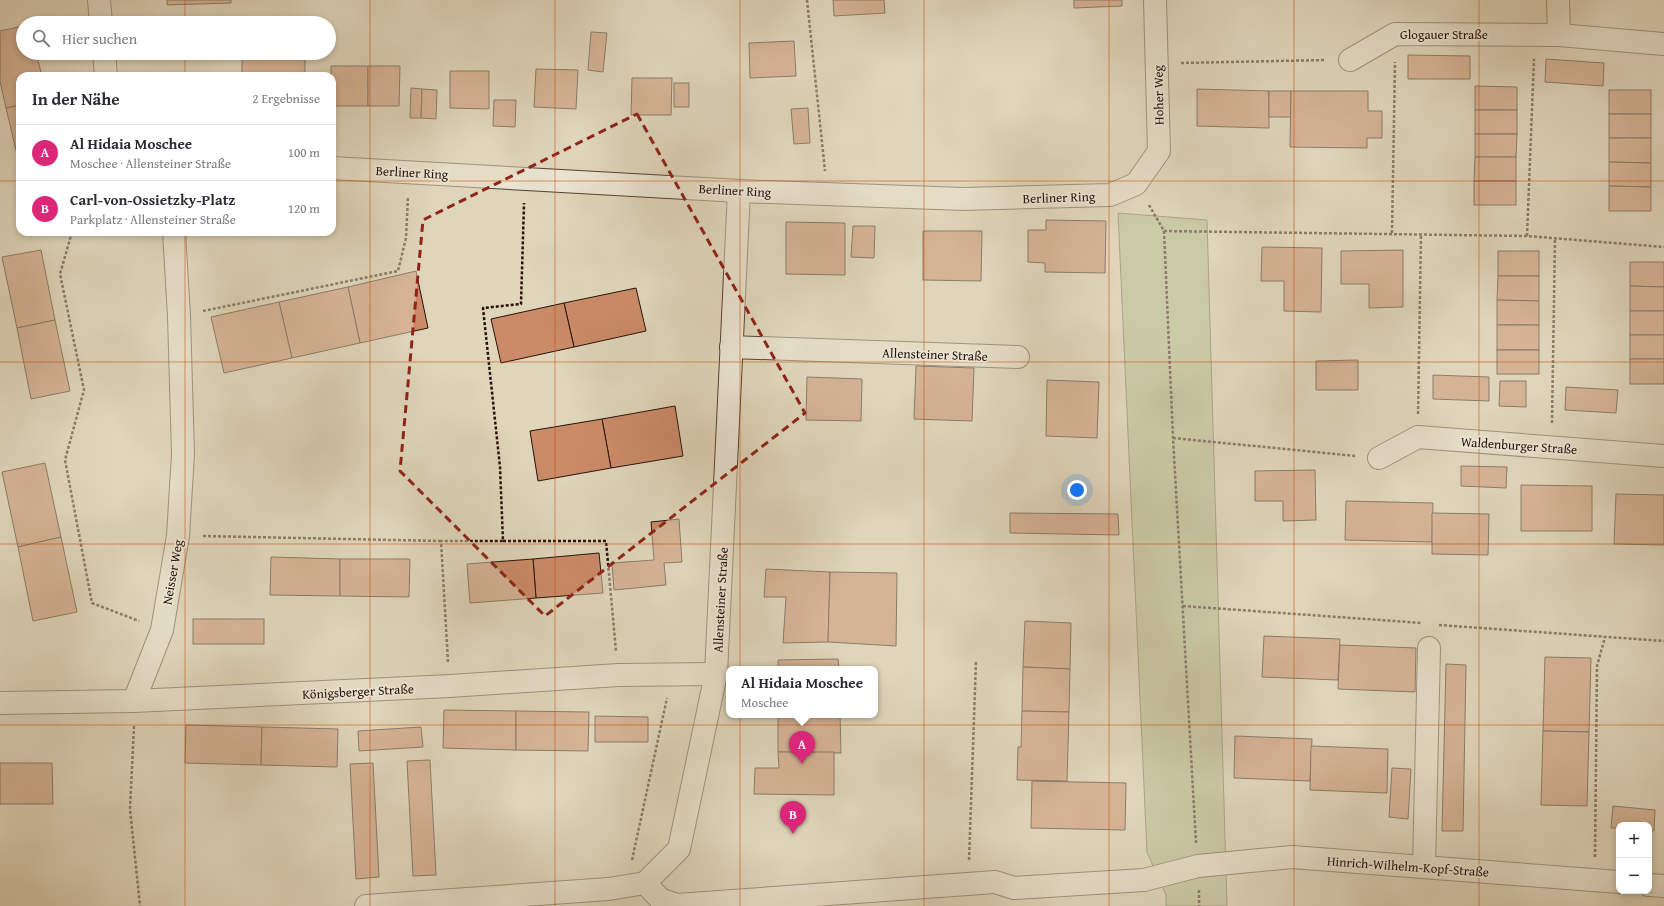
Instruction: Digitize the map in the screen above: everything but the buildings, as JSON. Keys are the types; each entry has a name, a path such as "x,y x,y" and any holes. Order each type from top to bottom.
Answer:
{"street":[{"path":"99,0 100,16"},
{"name":"Hoher Weg","path":"1136,184 1159,151 1158,63 1155,0"},
{"path":"1558,0 1559,35"},
{"name":"Glogauer Straße","path":"1350,60 1395,34 1559,35 1664,44"},
{"path":"105,60 106,72"},
{"name":"Berliner Ring","path":"336,168 739,191 964,199 1110,195 1136,184"},
{"name":"Allensteiner Straße","path":"636,884 679,850 716,674 739,191"},
{"name":"Neisser Weg","path":"134,702 162,630 178,536 184,454 174,236"},
{"name":"Allensteiner Straße","path":"732,347 1018,357"},
{"path":"1379,458 1418,437"},
{"name":"Waldenburger Straße","path":"1418,437 1664,456"},
{"path":"1424,867 1429,648"},
{"name":"Königsberger Straße","path":"0,703 134,702 450,686 618,675 716,674"},
{"name":"Hinrich-Wilhelm-Kopf-Straße","path":"636,884 660,899 677,905 995,882 1014,888 1144,880 1198,866 1292,857 1616,882"},
{"path":"366,906 609,889 636,884"},
{"path":"1652,885 1664,886"}],"path":[{"path":"807,0 828,194"},
{"path":"1392,233 1395,34"},
{"path":"1527,236 1535,35"},
{"path":"1158,63 1350,60"},
{"path":"179,316 398,271 406,238 410,172"},
{"path":"503,541 500,467 482,308 521,304 525,179"},
{"path":"1136,184 1164,231 1199,906"},
{"path":"1164,231 1527,236 1664,247"},
{"path":"1418,437 1421,234"},
{"path":"71,236 60,274 84,390 65,460 92,602 162,630"},
{"path":"1551,448 1555,238"},
{"path":"1174,438 1379,458"},
{"path":"178,536 441,541 606,541 618,675"},
{"path":"441,541 450,686"},
{"path":"1594,880 1597,666 1605,636"},
{"path":"968,884 976,661"},
{"path":"636,884 672,674"},
{"path":"134,702 130,809 140,906"}],"highlighted area":[{"path":"637,114 805,413 545,616 400,471 423,220"}],"green space":[{"path":"1118,213 1207,220 1227,906 1166,906 1166,895 1147,852"}],"place":[{"name":"Al Hidaia Moschee","path":"802,764"},
{"name":"Carl-von-Ossietzky-Platz","path":"793,834"}]}
